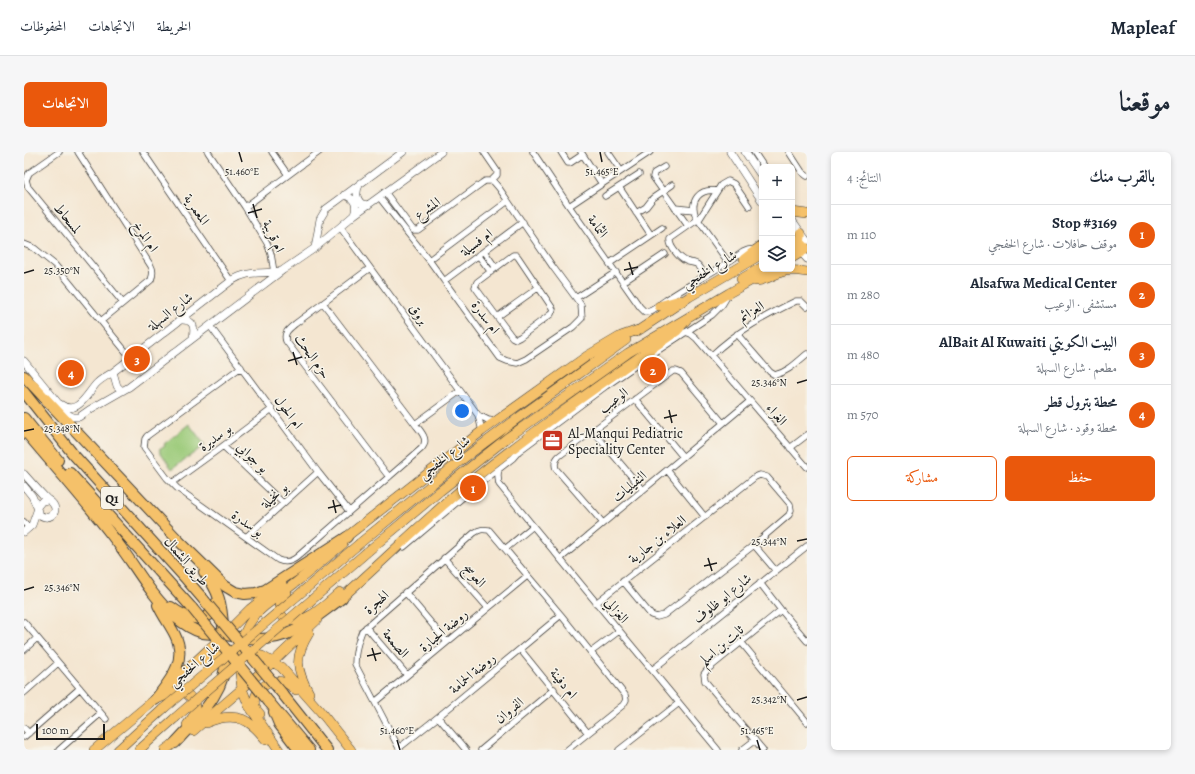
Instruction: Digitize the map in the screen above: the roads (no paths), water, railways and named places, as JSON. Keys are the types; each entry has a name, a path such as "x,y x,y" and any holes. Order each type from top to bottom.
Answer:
{"highway":[{"path":"795,212 806,212"},
{"path":"795,253 801,243"},
{"name":"شارع الخفجي","path":"118,750 163,709 360,543 459,462 641,329 728,273 759,250"},
{"path":"628,353 644,340 708,298 759,269"},
{"name":"شارع الخفجي","path":"139,750 367,552 440,491 507,438 628,353 766,272"},
{"path":"751,280 763,280 779,272 807,272"},
{"path":"659,306 689,297"},
{"path":"193,731 273,662 411,534 479,475 593,390 677,332 687,318"},
{"path":"94,750 155,700 253,606 347,537 482,431 586,356 621,336 641,329"},
{"path":"24,376 179,541 225,586 235,592 245,594 258,593 272,587 347,537"},
{"name":"طريق الشمال","path":"24,392 73,454 186,579 282,692 327,750"},
{"name":"طريق الشمال","path":"24,418 57,459 192,608 309,750"},
{"path":"24,430 80,495 115,539 151,591 172,615 188,626 202,633 242,638 266,638 280,636 300,629 342,598"},
{"path":"502,466 516,446"},
{"path":"278,748 249,706 242,689 239,672 242,638 256,614 340,546 347,537"},
{"path":"175,743 204,711 214,696 223,677 226,653 221,602 212,583 179,541"},
{"path":"299,580 280,603 279,609 281,615 289,620 296,620 314,613 346,587 377,566"},
{"path":"151,591 178,612 192,618 199,619 209,615 215,607 216,597 212,583"},
{"path":"151,591 175,635 180,650 179,662 172,679 155,700"},
{"path":"316,622 301,648 298,662 302,679 320,712"},
{"path":"193,663 219,654 240,652 262,656 273,662 286,672 351,750"},
{"path":"278,748 255,704 257,693 265,685 276,681 287,683 320,712"},
{"path":"155,700 179,692 185,693 194,702 194,715 175,743"},
{"path":"271,704 279,724 299,750"},
{"path":"165,750 206,723 220,718 229,717 236,717 248,722 264,738 278,748"}],"street":[{"name":"لمسحاط","path":"59,152 29,173 26,180 28,187 122,303"},
{"name":"ام المرخ","path":"78,152 152,268 153,275 150,280 101,321"},
{"name":"المعمرية","path":"143,152 230,281"},
{"name":"ام قريبة","path":"208,152 245,208 270,250 274,272"},
{"path":"272,152 288,175"},
{"path":"245,208 319,152"},
{"path":"315,248 320,219 326,209 402,152"},
{"name":"شارع السهلة","path":"58,402 67,414 76,418 122,391 283,270 315,248 368,204 441,152"},
{"path":"484,152 497,171 497,175 492,180 493,181"},
{"name":"الثمامة","path":"534,152 569,206 645,312"},
{"path":"561,152 568,163 570,163 581,153 602,184"},
{"path":"608,152 621,171"},
{"path":"569,206 650,152"},
{"path":"745,152 759,173"},
{"path":"754,152 762,164"},
{"path":"789,152 802,172 807,176"},
{"path":"730,153 761,200"},
{"path":"664,168 653,176 688,226"},
{"path":"605,196 639,174"},
{"name":"المشرع","path":"382,195 413,230 418,230 485,181 493,181"},
{"name":"ام سدرة","path":"382,195 408,234 444,280 500,358 517,363 526,359 573,327 582,318 581,305 493,181"},
{"path":"705,276 700,266 680,257 670,242 671,238 703,215 717,191 724,183 728,181 735,185 749,206"},
{"path":"360,183 357,191 357,198 362,204 368,204"},
{"path":"636,213 646,207 651,199 672,185"},
{"path":"619,187 651,235"},
{"path":"717,191 707,191 700,194 695,202 694,210 698,220 728,262"},
{"path":"344,195 354,201 356,207 354,215"},
{"path":"428,260 508,201"},
{"path":"675,208 694,210"},
{"path":"795,208 806,212"},
{"name":"ام فسيلة","path":"444,280 523,222"},
{"name":"بروق","path":"340,227 478,415 482,431"},
{"path":"610,263 662,228"},
{"path":"795,228 801,243"},
{"path":"408,234 413,230"},
{"path":"24,244 34,248 55,265 131,358"},
{"name":"شارع الخفجي","path":"645,312 650,312 667,299 745,251 759,249"},
{"path":"484,251 496,268"},
{"path":"623,282 665,254"},
{"path":"513,255 516,255 552,307 552,312 520,337 516,339 512,337 475,287 477,282 491,272 513,255"},
{"path":"478,256 491,272"},
{"name":"حزم البحث","path":"370,268 288,329 285,336 286,341 389,477"},
{"name":"شارع السهلة","path":"58,402 69,408 77,406 85,399 97,383 230,281 246,273 274,272 283,270"},
{"path":"576,298 616,272"},
{"path":"498,317 539,287"},
{"name":"شارع الخفجي","path":"377,566 397,552 513,458 518,451 606,386 718,310 729,293"},
{"name":"العزائم","path":"712,356 737,334 768,315 796,301 801,301 807,307"},
{"name":"بو سدرة","path":"241,367 147,436 144,447 172,483 278,560 288,562 294,559 425,445 425,438 415,424 323,303"},
{"path":"180,320 192,322 194,329 193,338"},
{"path":"696,325 696,334 698,339"},
{"name":"ام الحول","path":"210,326 318,472 349,511"},
{"name":"الغراء","path":"685,332 698,339 807,467"},
{"path":"737,334 770,372 775,375 782,374 807,354"},
{"path":"24,361 58,402"},
{"name":"الوعيب","path":"603,523 555,467 555,461 557,458 670,372 679,371 723,423"},
{"path":"113,372 117,386 122,391"},
{"path":"415,424 460,391"},
{"path":"634,399 683,457"},
{"name":"النفيليات","path":"560,559 750,401"},
{"name":"بو سديرة","path":"172,483 272,409"},
{"path":"478,415 488,420 496,421"},
{"path":"592,430 643,490"},
{"path":"790,448 807,435"},
{"name":"بو جوابي","path":"223,446 283,503"},
{"path":"485,480 499,484 498,473 502,466"},
{"name":"العلاء بن جارية","path":"667,470 704,517"},
{"name":"بو نخيلة","path":"246,537 318,472"},
{"path":"24,474 48,500 54,504 55,510 52,515 26,530"},
{"name":"العلاء بن جارية","path":"596,603 623,581 755,477 760,475 767,477 790,504 791,510 789,515 754,545 664,615 657,617 651,615 623,581"},
{"name":"الغزالي","path":"499,484 532,526 718,750"},
{"path":"24,486 32,496 41,516 47,518"},
{"path":"26,530 34,520 37,509 42,501 48,500"},
{"path":"24,522 26,530"},
{"path":"505,549 532,526"},
{"name":"الهجرة","path":"399,749 355,664 355,651 358,640 362,631 366,627 479,529 490,530 625,695 626,700 623,705 566,750"},
{"path":"754,545 776,571"},
{"name":"شارع ابو ظلوف","path":"652,670 760,583 806,549"},
{"name":"العوسج","path":"444,558 488,608"},
{"name":"روضة الحبارة","path":"374,702 527,576"},
{"path":"760,583 807,641"},
{"path":"405,592 447,642"},
{"name":"ثابت بن اسلم","path":"763,750 704,681 704,674 708,669 781,610"},
{"name":"روضة الحمامة","path":"399,749 561,615"},
{"path":"24,622 106,719"},
{"name":"الصمعة","path":"366,627 407,675"},
{"path":"591,652 618,630"},
{"path":"24,650 37,638"},
{"path":"741,642 807,722"},
{"name":"ام دفينة","path":"520,649 588,733"},
{"path":"24,693 58,663"},
{"path":"24,728 26,735 80,688"},
{"name":"الفروان","path":"480,750 554,690"},
{"path":"619,750 679,703"},
{"path":"59,750 101,713"},
{"path":"438,717 466,750"},
{"path":"742,750 755,740"}],"place":[{"name":"البيت الكويتي AlBait Al Kuwaiti","path":"137,359"},
{"name":"Alsafwa Medical Center","path":"653,370"},
{"name":"محطة بترول قطر","path":"71,373"},
{"name":"Al-Manqui Pediatric Speciality Center","path":"552,441"},
{"name":"Stop #3169","path":"473,488"}]}
